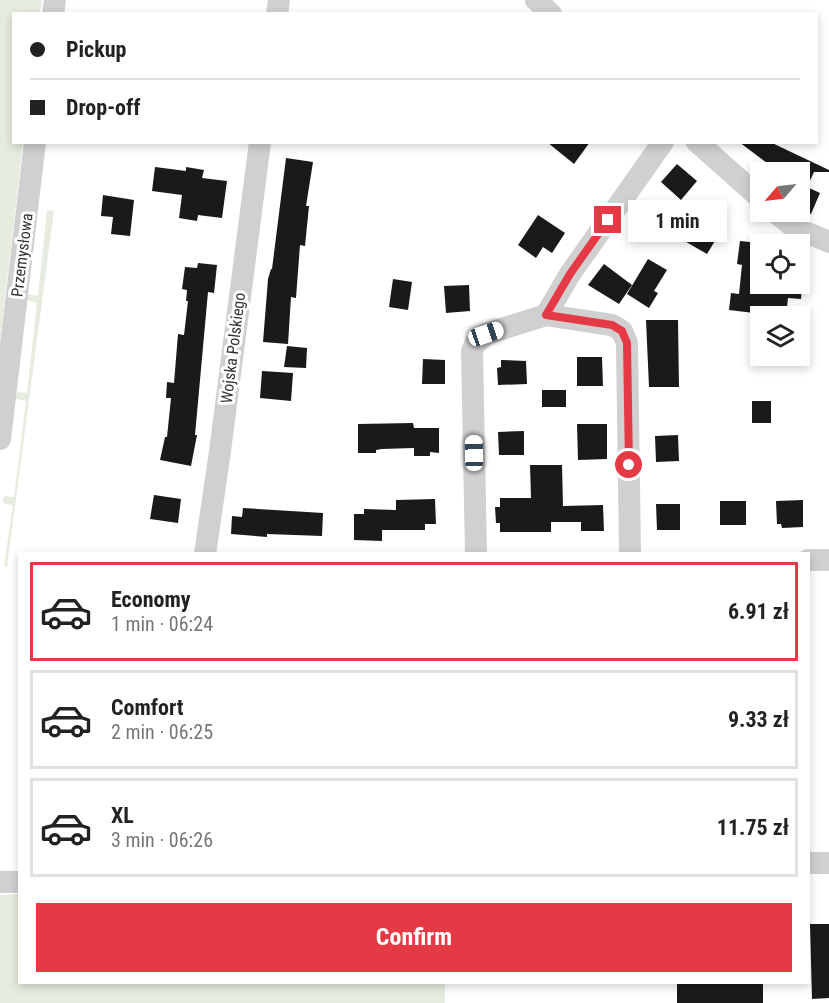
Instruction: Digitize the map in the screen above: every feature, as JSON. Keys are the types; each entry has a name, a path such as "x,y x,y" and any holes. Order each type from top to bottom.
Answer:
{"street":[{"path":"536,0 549,12"},
{"name":"Przemysłowa","path":"0,439 35,144"},
{"name":"Wojska Polskiego","path":"205,552 260,144"},
{"path":"546,315 570,274 662,144"},
{"path":"699,144 750,189"},
{"path":"788,222 794,227 829,242"},
{"path":"476,552 472,351 475,344 486,334 546,315 612,325 622,331 627,343 630,552"},
{"path":"810,560 829,560"},
{"path":"810,863 829,863"},
{"path":"0,882 18,882"}],"shaded area":[{"path":"0,0 42,0 40,12 12,12 12,144 23,144 0,342"},
{"path":"47,210 54,211 7,567 4,566 13,505 5,504 2,499 5,496 14,497 26,401 17,399 15,396 18,392 27,393 37,303 27,300 28,294 38,296"},
{"path":"18,894 18,984 445,984 445,1003 0,1003 0,895"}],"building":[{"path":"549,144 589,144 574,164"},
{"path":"742,144 774,144 829,170 829,172 814,172 810,181 810,162 766,162"},
{"path":"286,158 313,162 306,206 309,206 305,246 300,245 296,298 291,297 288,344 263,342 268,279 272,269"},
{"path":"677,164 697,181 681,200 661,182"},
{"path":"155,167 186,171 186,167 204,170 202,178 227,181 222,218 198,215 197,221 179,218 182,195 152,191"},
{"path":"810,188 820,193 810,214"},
{"path":"103,195 134,200 130,236 111,234 113,217 101,216"},
{"path":"698,210 724,226 707,254 681,239"},
{"path":"538,215 565,233 552,253 543,247 536,258 518,245"},
{"path":"740,241 750,242 750,294 801,294 801,299 788,298 787,306 750,306 750,313 729,310 731,293 739,294 742,265 737,264"},
{"path":"648,259 667,270 654,291 658,293 649,308 627,294"},
{"path":"198,263 217,265 214,293 208,292 195,435 197,435 191,466 160,460 165,437 167,437 171,398 166,398 167,382 174,383 178,334 184,335 188,301 186,301 187,290 182,289 185,267 197,268"},
{"path":"604,264 632,285 619,304 588,285"},
{"path":"393,279 412,282 408,310 389,307"},
{"path":"469,285 470,311 446,313 444,286"},
{"path":"646,320 678,320 679,387 649,387"},
{"path":"287,346 307,348 306,368 284,367"},
{"path":"577,357 602,357 603,386 577,386"},
{"path":"423,359 445,360 445,384 422,384"},
{"path":"501,360 526,361 527,384 498,385 497,368 501,367"},
{"path":"262,371 293,373 291,401 260,398"},
{"path":"542,390 566,390 566,407 542,407"},
{"path":"752,401 771,401 771,423 752,423"},
{"path":"413,423 414,428 439,428 439,453 430,452 430,456 414,456 414,448 382,449 376,450 376,453 358,453 358,424"},
{"path":"577,424 607,424 607,459 578,460"},
{"path":"524,431 524,455 499,455 498,432"},
{"path":"678,435 679,461 656,462 655,436"},
{"path":"530,465 562,465 563,506 603,505 604,531 581,531 581,522 551,522 551,532 500,532 500,523 496,523 495,507 500,507 500,498 531,498"},
{"path":"154,495 181,499 178,523 150,519"},
{"path":"435,499 436,524 425,524 425,530 382,530 382,541 354,540 354,514 364,514 364,509 396,510 396,500"},
{"path":"803,500 803,527 782,528 781,524 777,524 776,501"},
{"path":"720,501 746,501 746,525 720,525"},
{"path":"656,504 680,504 680,530 657,530"},
{"path":"243,508 323,513 322,536 267,534 267,537 231,534 232,516 242,517"},
{"path":"810,924 829,924 829,998 812,999"},
{"path":"677,984 763,984 763,1003 677,1003"}],"route":[{"path":"608,220 570,274 546,315 612,325 622,331 627,343 629,465"}]}
